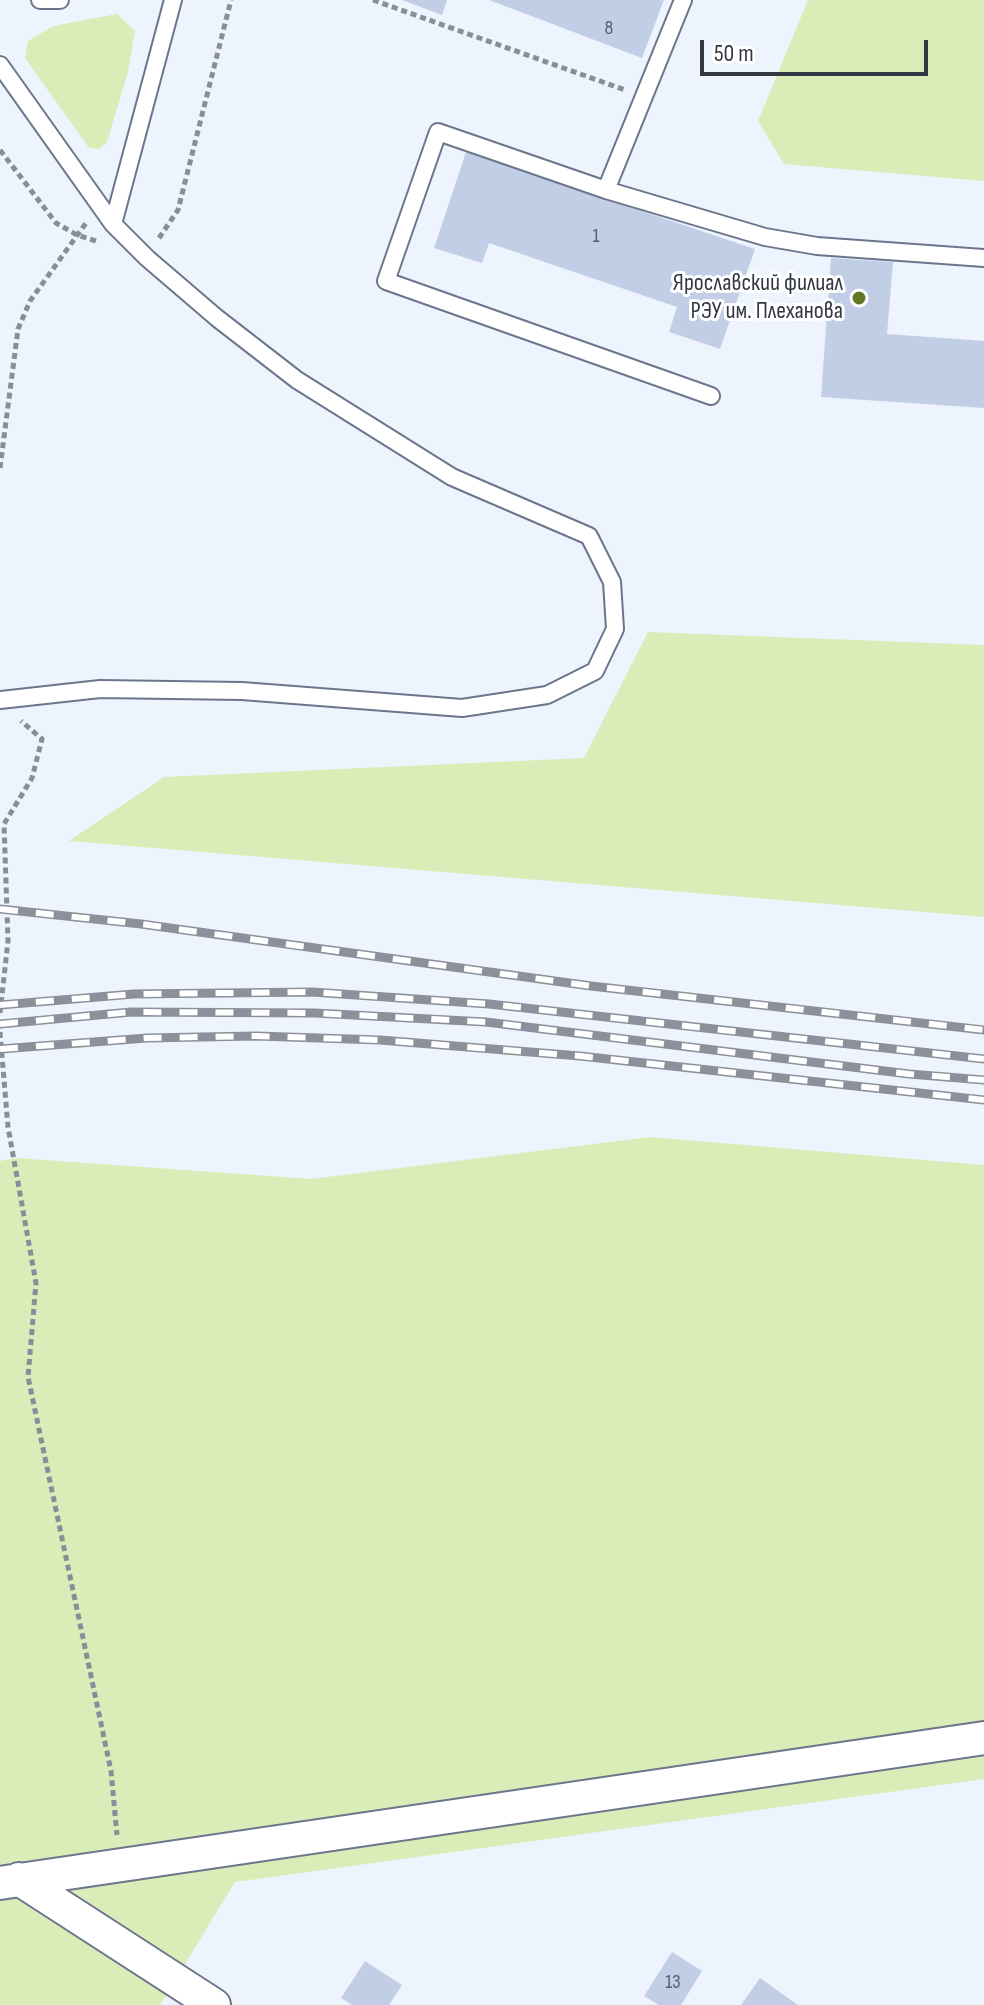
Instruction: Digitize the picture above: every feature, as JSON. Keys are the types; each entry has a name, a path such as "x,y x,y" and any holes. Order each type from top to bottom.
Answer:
{"street":[{"path":"10,1881 984,1738"},
{"path":"10,1881 214,2005"}],"lane":[{"path":"40,0 60,0"},
{"path":"108,218 173,0"},
{"path":"606,190 683,0"},
{"path":"0,65 108,218 147,258 217,318 297,380 452,477 589,536 612,582 615,629 595,671 547,695 462,708 242,691 100,689 0,700"},
{"path":"711,396 386,281 438,132 606,190 765,237 817,246 984,258"}],"path":[{"path":"373,0 644,97"},
{"path":"0,468 18,329 30,301 86,223 108,218"},
{"path":"0,1013 8,941 4,824 32,778 42,739 14,715"},
{"path":"0,1032 8,1127 36,1283 28,1377 111,1771 120,1865"}],"green space":[{"path":"808,0 984,0 984,181 784,164 758,121"},
{"path":"117,14 135,31 128,72 107,142 99,149 89,148 25,58 28,41 53,26"},
{"path":"648,632 984,645 984,917 69,841 164,777 584,758"},
{"path":"650,1137 984,1165 984,1779 235,1882 160,2005 0,2005 0,1161 16,1158 311,1179"}],"building":[{"path":"402,0 447,0 442,15"},
{"path":"489,0 664,0 642,58"},
{"path":"466,152 755,249 720,349 669,332 677,307 489,243 482,263 434,248"},
{"name":"Ярославский филиал РЭУ им. Плеханова","path":"831,258 893,262 887,334 984,341 984,408 821,397"},
{"path":"672,1952 702,1971 681,2005 659,2005 644,1996"},
{"path":"365,1961 402,1985 389,2005 352,2005 341,1998"},
{"path":"760,1978 798,2005 741,2005"}],"railway":[{"path":"0,909 141,924 591,986 984,1030"},
{"path":"0,1005 134,994 312,992 489,1004 984,1059"},
{"path":"0,1024 131,1012 315,1013 486,1022 909,1074 984,1080"},
{"path":"0,1049 147,1038 256,1036 380,1040 580,1056 984,1100"}],"place":[{"name":"Ярославский филиал РЭУ им. Плеханова","path":"859,298"}]}
